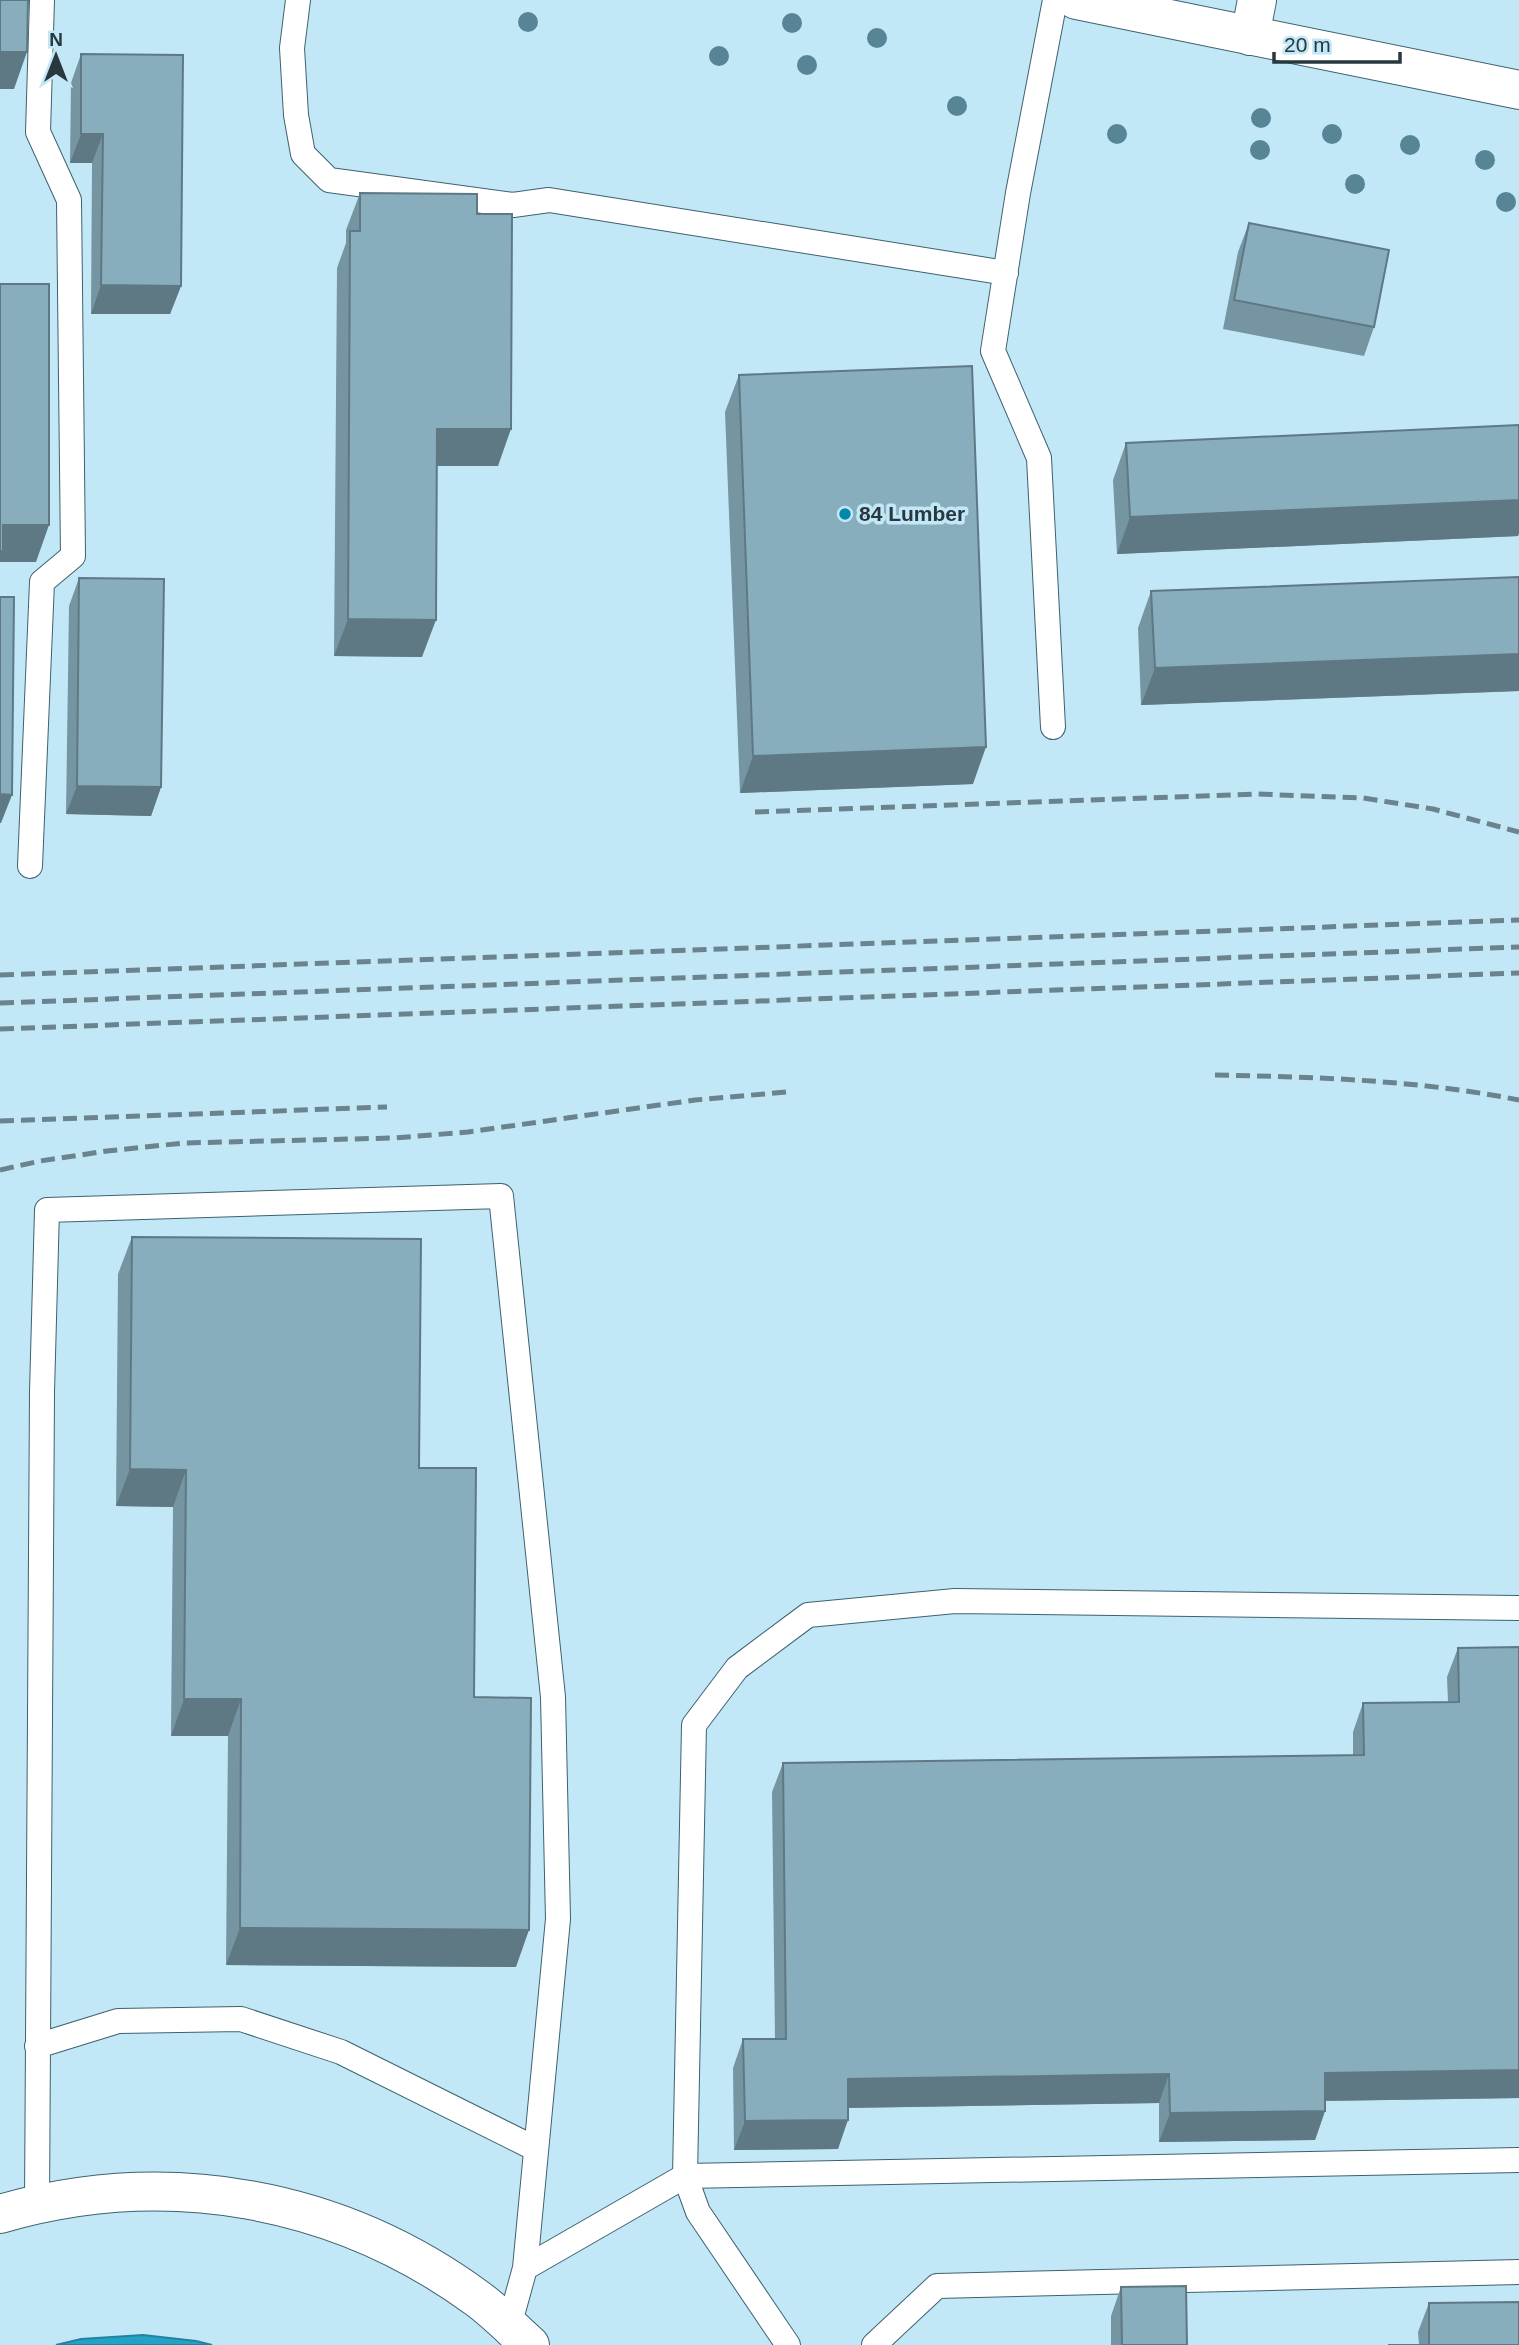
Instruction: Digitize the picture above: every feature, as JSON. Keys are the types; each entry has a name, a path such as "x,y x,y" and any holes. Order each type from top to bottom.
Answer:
{"street":[{"path":"1076,0 1254,18 1519,90"},
{"path":"0,2214 37,2204 114,2192 150,2190 212,2193 299,2210 363,2233 429,2266 480,2300 520,2336"}],"lane":[{"path":"30,866 42,582 73,556 69,200 38,132 42,0"},
{"path":"298,0 292,48 296,115 303,154 329,180 513,205 549,200 1006,273"},
{"path":"1053,727 1039,458 993,351 1018,193 1055,0"},
{"path":"37,2204 42,1433 47,1210 501,1196 553,1697 558,1919 520,2336"},
{"path":"788,2345 698,2212 685,2176 695,1725 737,1668 808,1615 955,1601 1519,1608"},
{"path":"37,2046 118,2021 241,2019 341,2052 536,2149"},
{"path":"525,2268 685,2176 1519,2160"},
{"path":"874,2345 937,2286 1519,2272"}],"water":[{"path":"143,2335 212,2345 56,2345 81,2339"}],"building":[{"path":"0,0 28,0 27,52 0,52"},
{"path":"81,54 183,55 181,286 101,285 103,134 81,134"},
{"path":"360,193 477,194 477,214 512,214 511,429 437,429 436,620 348,619 350,231 360,231"},
{"path":"1249,223 1389,250 1374,327 1234,300"},
{"path":"0,284 49,284 49,525 3,525 3,551 0,551"},
{"path":"972,366 986,747 753,756 739,375"},
{"path":"1519,425 1519,500 1130,517 1126,443"},
{"path":"1519,577 1519,654 1155,668 1151,591"},
{"path":"79,578 164,579 161,787 77,786"},
{"path":"0,597 14,597 12,795 0,794"},
{"path":"132,1237 421,1239 419,1468 476,1468 474,1697 531,1698 529,1930 240,1928 241,1699 184,1699 186,1470 130,1469"},
{"path":"1519,1647 1519,2070 1325,2073 1325,2111 1170,2113 1169,2074 848,2079 848,2120 745,2121 743,2039 786,2039 783,1763 1364,1755 1363,1703 1459,1702 1458,1648"},
{"path":"1186,2286 1187,2345 1122,2345 1121,2287"},
{"path":"1519,2302 1519,2345 1429,2345 1429,2303"}],"railway":[{"path":"755,812 1256,794 1363,798 1433,809 1519,832"},
{"path":"0,975 1519,920"},
{"path":"0,1003 1519,947"},
{"path":"0,1029 1519,973"},
{"path":"1215,1075 1405,1084 1519,1100"},
{"path":"0,1170 107,1151 184,1143 394,1138 468,1132 695,1100 787,1092"},
{"path":"0,1121 387,1107"}],"place":[{"name":"84 Lumber","path":"845,514"}]}
